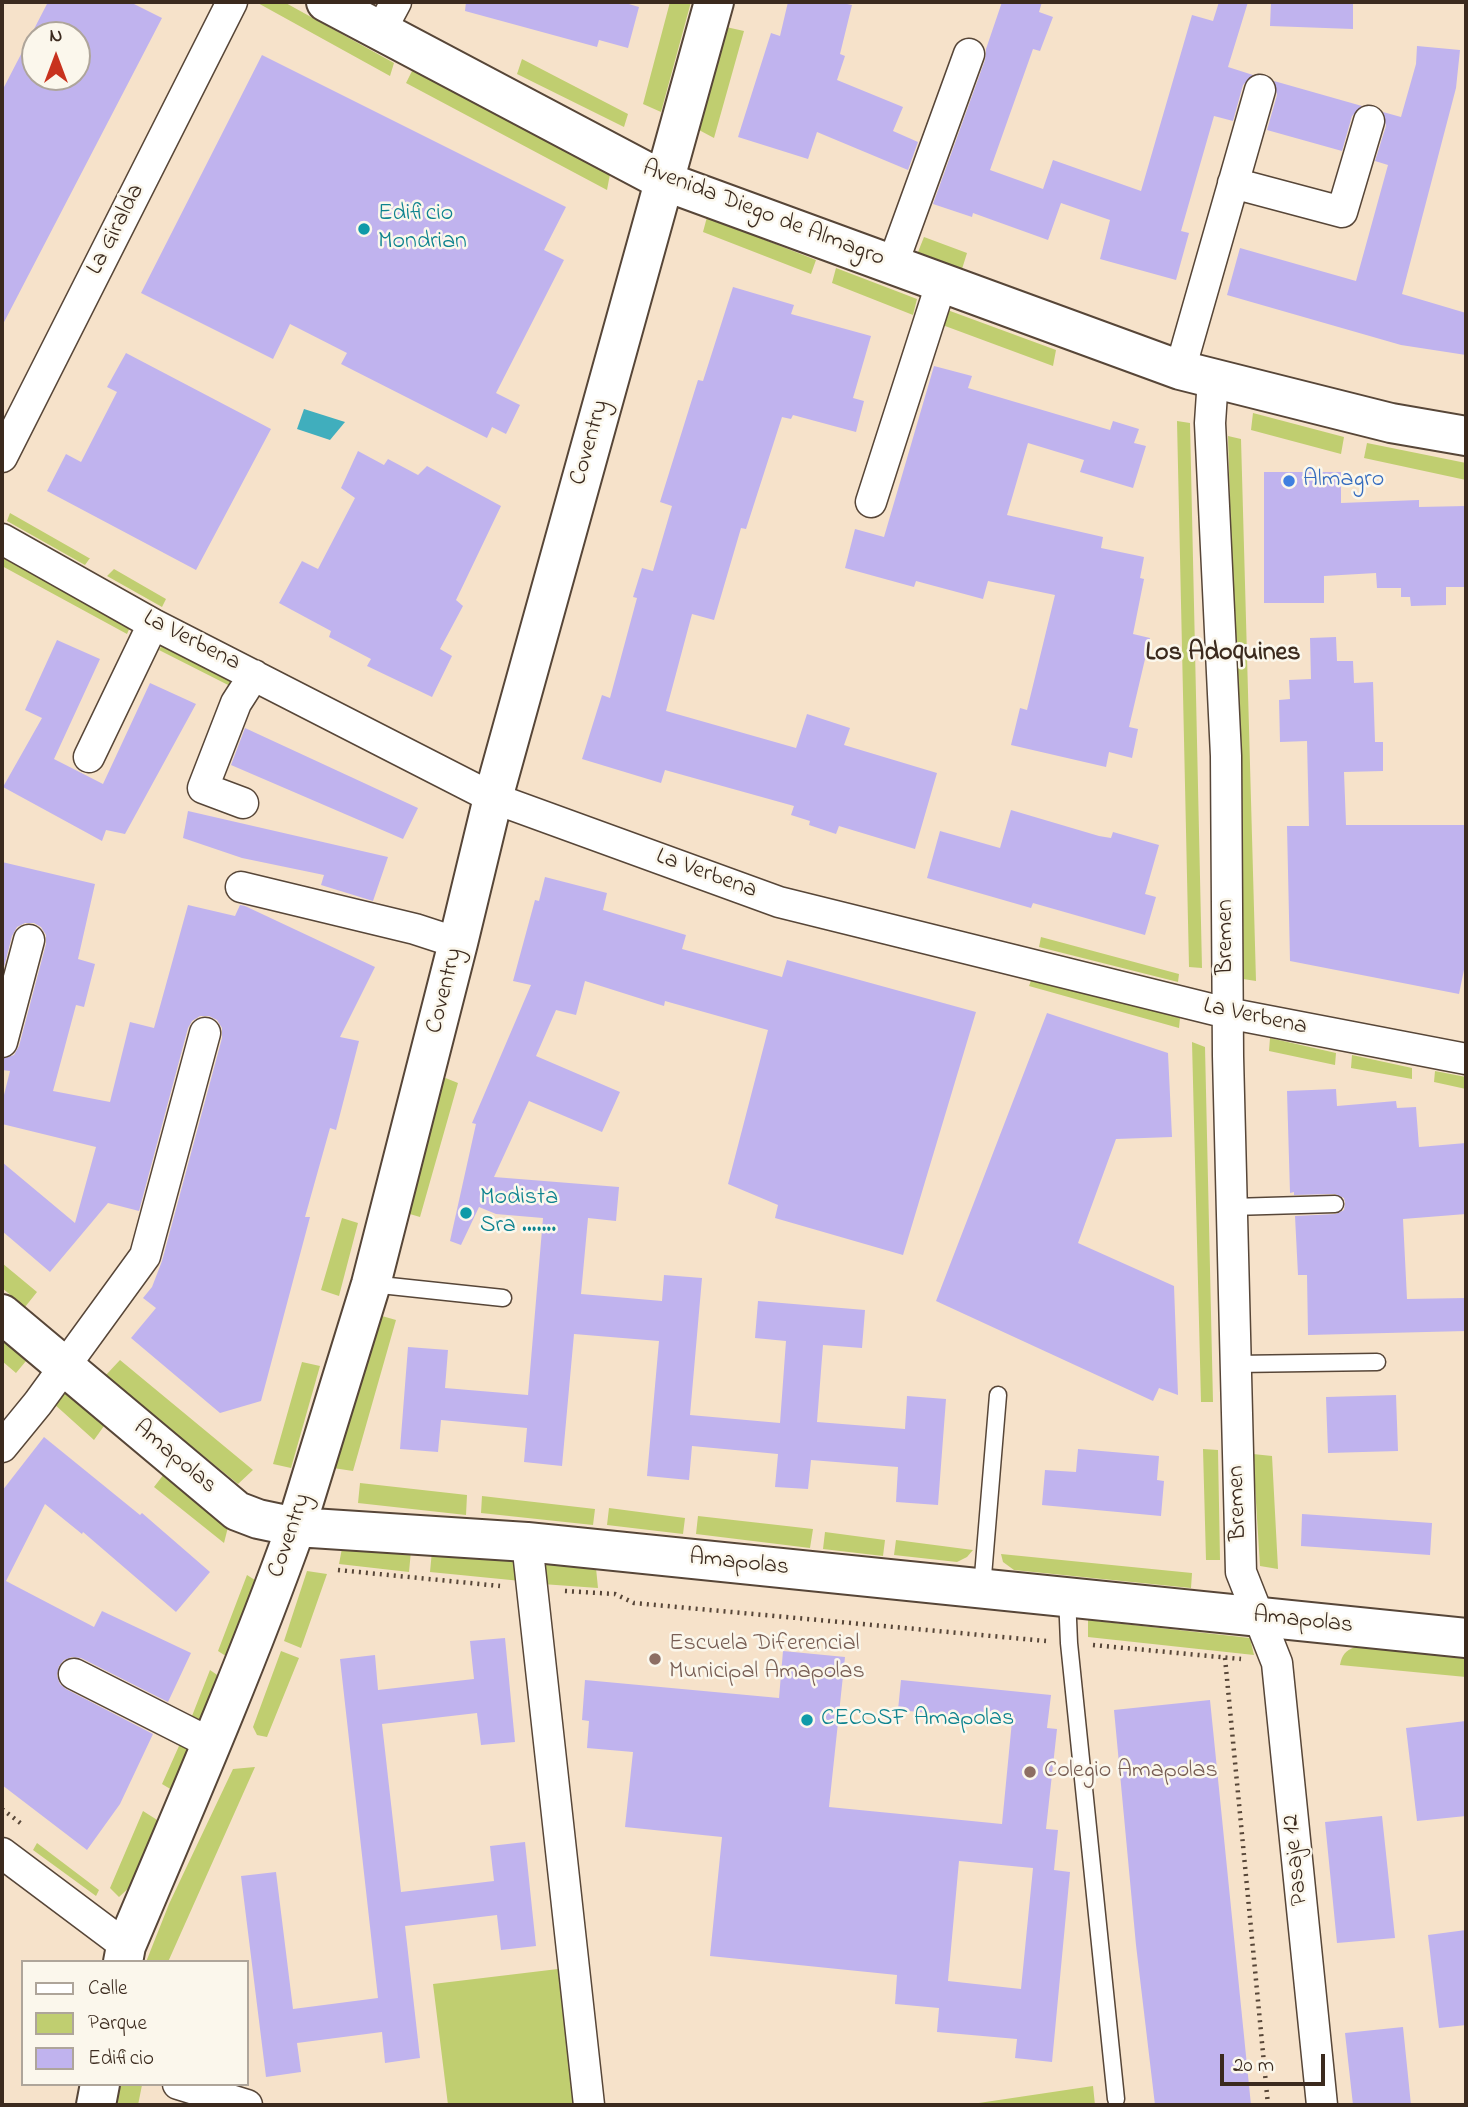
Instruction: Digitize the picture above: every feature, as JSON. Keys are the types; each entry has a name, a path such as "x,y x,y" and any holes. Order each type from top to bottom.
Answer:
{"street":[{"name":"La Giralda","path":"2,457 232,2"},
{"name":"Avenida Diego de Almagro","path":"326,2 388,17 664,181 941,284 1197,374 1391,423 1466,436"},
{"name":"Coventry","path":"124,1954 212,1744 296,1527 371,1284 493,798 714,2"},
{"path":"892,266 969,54"},
{"path":"1197,374 1233,183 1260,90"},
{"path":"1233,183 1342,212 1369,121"},
{"path":"871,502 941,284"},
{"name":"Bremen","path":"1197,374 1210,444 1226,756 1227,1013 1241,1572 1259,1617"},
{"name":"La Verbena","path":"2,539 153,624 493,798 779,902 1227,1013 1466,1059"},
{"path":"89,757 153,624"},
{"path":"243,803 203,788 236,703 254,675"},
{"path":"241,887 415,929 458,943"},
{"path":"2,1042 29,940"},
{"path":"2,1447 145,1256 205,1033"},
{"name":"Amapolas","path":"2,1314 237,1510 258,1519 296,1527 527,1542 1466,1638"},
{"path":"527,1542 589,2105"},
{"name":"Pasaje 12","path":"1259,1617 1277,1663 1322,2105"},
{"path":"74,1674 212,1744"},
{"path":"2,1853 124,1954"},
{"path":"96,2105 100,2086"},
{"path":"184,2086 247,2105"}],"lane":[{"path":"1232,1207 1335,1204"},
{"path":"371,1284 503,1298"},
{"path":"1236,1364 1377,1362"},
{"path":"982,1588 998,1395"},
{"path":"1067,1596 1069,1643 1116,2099"}],"path":[{"path":"333,1570 615,1594 634,1603 1277,1663"},
{"path":"1225,1658 1268,2105"}],"green space":[{"path":"256,2 284,2 394,63 390,76"},
{"path":"670,2 691,2 661,112 643,104"},
{"path":"726,27 744,31 714,138 699,130"},
{"path":"522,59 628,114 624,127 517,74"},
{"path":"413,69 610,174 607,190 406,83"},
{"path":"707,217 816,260 811,274 703,232"},
{"path":"924,237 967,253 962,269 918,252"},
{"path":"836,268 917,299 913,315 832,283"},
{"path":"942,308 1056,350 1053,366 937,323"},
{"path":"1253,413 1344,437 1341,454 1251,430"},
{"path":"1177,421 1190,423 1202,968 1189,967"},
{"path":"1228,436 1241,439 1256,981 1243,979"},
{"path":"1367,443 1466,463 1466,480 1364,458"},
{"path":"10,513 90,558 85,565 7,521"},
{"path":"2,556 130,627 127,634 2,566"},
{"path":"114,569 166,599 162,607 107,576"},
{"path":"163,644 239,683 236,689 159,650"},
{"path":"1041,937 1179,974 1178,982 1039,947"},
{"path":"1032,978 1180,1018 1179,1028 1029,986"},
{"path":"1270,1038 1336,1053 1335,1065 1269,1051"},
{"path":"1192,1042 1205,1047 1213,1402 1201,1402"},
{"path":"1352,1055 1412,1068 1412,1079 1351,1068"},
{"path":"1435,1071 1466,1077 1466,1089 1434,1082"},
{"path":"443,1077 458,1083 420,1217 403,1212"},
{"path":"342,1218 358,1223 339,1296 321,1290"},
{"path":"2,1263 37,1292 25,1307 2,1288"},
{"path":"375,1314 396,1320 353,1471 333,1468"},
{"path":"2,1340 26,1361 16,1373 2,1361"},
{"path":"120,1360 253,1470 238,1484 105,1376"},
{"path":"302,1362 320,1366 291,1468 273,1464"},
{"path":"64,1390 104,1426 94,1440 53,1403"},
{"path":"1203,1449 1218,1450 1220,1560 1206,1560"},
{"path":"1253,1454 1272,1456 1278,1569 1260,1566"},
{"path":"164,1474 228,1527 224,1543 154,1487"},
{"path":"360,1483 467,1495 466,1515 358,1503"},
{"path":"482,1496 595,1509 593,1525 481,1513"},
{"path":"609,1508 685,1518 683,1534 607,1525"},
{"path":"698,1516 813,1529 810,1548 696,1534"},
{"path":"825,1532 885,1540 883,1556 823,1549"},
{"path":"896,1540 973,1550 957,1562 894,1555"},
{"path":"343,1543 411,1551 409,1572 339,1564"},
{"path":"432,1551 520,1562 521,1581 430,1572"},
{"path":"1001,1554 1192,1573 1191,1588 1014,1570 1003,1562"},
{"path":"548,1563 596,1568 598,1588 542,1584 542,1568"},
{"path":"307,1571 327,1574 301,1648 284,1641"},
{"path":"247,1575 258,1582 232,1660 218,1651"},
{"path":"1088,1620 1250,1638 1254,1655 1088,1637"},
{"path":"1355,1647 1466,1658 1466,1677 1340,1665 1344,1654"},
{"path":"281,1651 299,1658 267,1737 257,1735 253,1727"},
{"path":"210,1670 226,1681 208,1724 192,1716"},
{"path":"183,1737 197,1744 177,1793 162,1784"},
{"path":"255,1767 169,1960 147,1960 169,1904 233,1769"},
{"path":"143,1811 162,1823 131,1886 119,1897 110,1888"},
{"path":"37,1843 99,1890 96,1896 33,1850"},
{"path":"558,1969 574,2105 448,2105 433,1984"},
{"path":"120,2086 142,2086 138,2105 116,2105"},
{"path":"1093,2086 1095,2105 972,2105 972,2104"}],"water":[{"path":"304,409 345,422 330,440 297,429"}],"building":[{"path":"48,2 130,2 162,18 2,326 2,91 21,54 21,91 91,91 91,21 38,21"},
{"path":"466,2 622,2 639,7 628,48 599,40 597,47 465,11"},
{"path":"788,2 837,2 852,5 840,54 845,56 837,80 903,107 893,131 918,142 908,170 817,132 808,159 738,137 771,33 780,36"},
{"path":"1002,2 1042,2 1039,12 1053,17 1040,51 1033,49 990,170 1043,189 1053,160 1141,191 1192,15 1213,21 1219,2 1248,2 1228,67 1253,75 1243,85 1233,121 1214,116 1181,231 1189,233 1176,280 1100,259 1110,220 1061,203 1048,240 973,213 972,217 933,204 985,60 986,49"},
{"path":"1271,2 1353,2 1353,29 1270,26"},
{"path":"1417,46 1460,50 1456,88 1402,294 1466,313 1466,355 1401,345 1227,295 1240,248 1356,281 1388,165 1375,161 1386,126 1383,112 1401,117 1416,64"},
{"name":"Edificio Mondrian","path":"262,55 566,207 544,250 564,260 496,393 520,405 506,434 492,427 487,438 341,364 347,353 290,324 273,359 141,293"},
{"path":"1274,81 1362,106 1352,116 1342,151 1267,130 1277,95"},
{"path":"733,287 794,305 791,314 871,336 853,398 864,401 856,432 793,415 791,419 782,417 746,529 741,528 714,620 692,614 666,711 796,748 807,714 850,728 844,745 937,773 915,849 839,826 836,834 809,825 810,821 791,815 794,806 665,770 661,783 582,759 602,695 610,698 637,598 633,597 642,568 653,571 672,506 660,502 698,380 703,381"},
{"path":"126,353 271,429 196,570 47,491 66,454 81,462 117,392 107,387"},
{"path":"934,366 972,376 968,388 1110,430 1113,421 1139,429 1134,443 1146,446 1133,488 1080,472 1084,460 1028,443 1007,515 1103,537 1101,548 1144,557 1140,578 1144,579 1133,634 1150,638 1129,727 1138,729 1132,758 1109,752 1106,767 1011,745 1020,708 1027,710 1055,595 988,581 983,599 916,581 914,587 845,568 855,529 884,537"},
{"path":"358,451 384,465 388,459 418,475 427,466 501,506 456,600 463,606 440,649 452,656 432,697 367,666 371,659 329,637 331,631 279,603 302,561 318,569 355,498 341,488"},
{"path":"1264,472 1341,472 1341,503 1419,500 1419,507 1466,506 1466,587 1446,587 1446,605 1411,606 1410,597 1401,597 1401,588 1377,588 1376,573 1324,576 1324,603 1264,603"},
{"path":"1336,637 1337,661 1353,661 1354,683 1373,682 1375,742 1383,742 1383,771 1344,772 1346,825 1465,825 1466,960 1459,994 1290,961 1287,826 1309,826 1307,741 1280,742 1279,700 1290,699 1289,680 1311,679 1310,638"},
{"path":"57,640 100,659 54,759 103,784 150,683 196,704 125,834 106,830 102,841 3,787 42,718 25,710"},
{"path":"245,728 418,808 403,839 231,765"},
{"path":"1011,810 1099,836 1111,838 1113,832 1159,845 1145,894 1156,897 1145,935 1033,903 1031,908 927,878 940,831 1000,848"},
{"path":"188,811 388,857 373,901 321,885 324,875 242,858 183,838"},
{"path":"2,862 95,884 78,959 95,964 84,1007 76,1005 53,1091 110,1102 130,1022 154,1028 188,905 235,916 240,905 245,906 375,967 340,1037 359,1041 336,1130 330,1128 305,1217 310,1217 261,1401 220,1413 131,1338 156,1308 143,1298 152,1287 162,1261 222,1038 222,1028 217,1020 200,1016 192,1021 188,1028 139,1211 108,1203 50,1272 2,1231 2,1162 75,1223 96,1147 2,1124 2,1103 10,1071 2,1070 2,1059 14,1055 19,1046 46,944 46,935 41,927 34,923 17,927 2,975"},
{"path":"545,877 607,893 603,910 686,935 682,949 782,977 787,960 976,1012 903,1255 775,1218 778,1205 728,1184 768,1030 665,1001 664,1006 585,981 576,1015 556,1010 536,1056 620,1092 602,1132 529,1101 494,1177 619,1187 616,1221 588,1218 581,1294 662,1301 664,1275 702,1278 690,1415 780,1423 786,1341 755,1338 758,1301 865,1310 862,1348 823,1345 817,1422 905,1429 907,1396 946,1399 938,1505 896,1502 898,1467 811,1460 808,1489 775,1487 778,1454 692,1446 689,1480 647,1476 659,1341 574,1334 562,1466 524,1462 527,1428 441,1420 438,1452 400,1449 408,1347 448,1350 445,1388 528,1395 543,1218 496,1214 479,1207 461,1245 450,1241 476,1124 472,1123 531,985 513,981 535,900 539,901"},
{"path":"1047,1013 1168,1053 1172,1137 1116,1139 1078,1243 1174,1286 1178,1395 1159,1388 1153,1401 936,1301"},
{"path":"1336,1089 1337,1106 1396,1101 1397,1108 1416,1107 1419,1147 1466,1143 1466,1214 1403,1219 1407,1299 1466,1298 1466,1331 1308,1335 1307,1275 1298,1275 1295,1216 1336,1214 1344,1210 1345,1203 1344,1198 1335,1194 1290,1193 1287,1091"},
{"path":"1396,1395 1398,1451 1328,1453 1326,1397"},
{"path":"44,1437 140,1515 142,1513 210,1572 176,1612 83,1532 82,1534 45,1504 6,1581 94,1627 102,1611 191,1653 168,1702 81,1658 72,1657 59,1666 57,1676 66,1689 153,1734 120,1804 87,1850 2,1785 2,1491"},
{"path":"1078,1449 1159,1456 1157,1480 1164,1481 1161,1516 1042,1505 1045,1470 1076,1472"},
{"path":"1302,1514 1432,1523 1430,1555 1301,1546"},
{"path":"505,1638 515,1742 481,1745 477,1713 382,1724 401,1892 494,1881 490,1846 525,1842 536,1946 501,1950 497,1915 405,1926 420,2058 385,2063 382,2032 297,2043 301,2072 266,2077 241,1876 276,1872 293,2009 378,1998 340,1659 375,1655 378,1690 474,1679 470,1641"},
{"path":"783,1651 845,1657 829,1807 1002,1824 1012,1721 898,1710 901,1680 1051,1695 1047,1728 1057,1729 1046,1829 1058,1830 1054,1870 1070,1872 1052,2062 1015,2058 1017,2039 937,2032 939,2008 895,2004 897,1975 710,1956 722,1837 625,1827 633,1752 587,1748 589,1721 582,1720 585,1680 779,1698","holes":["959,1861 1033,1868 1021,1989 948,1981"]},
{"path":"1210,1700 1251,2105 1155,2105 1136,1945 1114,1710"},
{"path":"1466,1721 1466,1816 1417,1821 1406,1728"},
{"path":"1382,1816 1395,1938 1337,1943 1325,1822"},
{"path":"1466,1930 1466,2025 1439,2028 1428,1935"},
{"path":"1403,2027 1411,2105 1353,2105 1345,2033"}],"place":[{"name":"Edificio Mondrian","path":"364,229"},
{"name":"Almagro","path":"1289,481"},
{"name":"Modista Sra .......","path":"466,1213"},
{"name":"Escuela Diferencial Municipal Amapolas","path":"655,1659"},
{"name":"CECOSF Amapolas","path":"807,1720"},
{"name":"Colegio Amapolas","path":"1030,1772"}],"district":[{"name":"Los Adoquines","path":"1223,655"}]}
